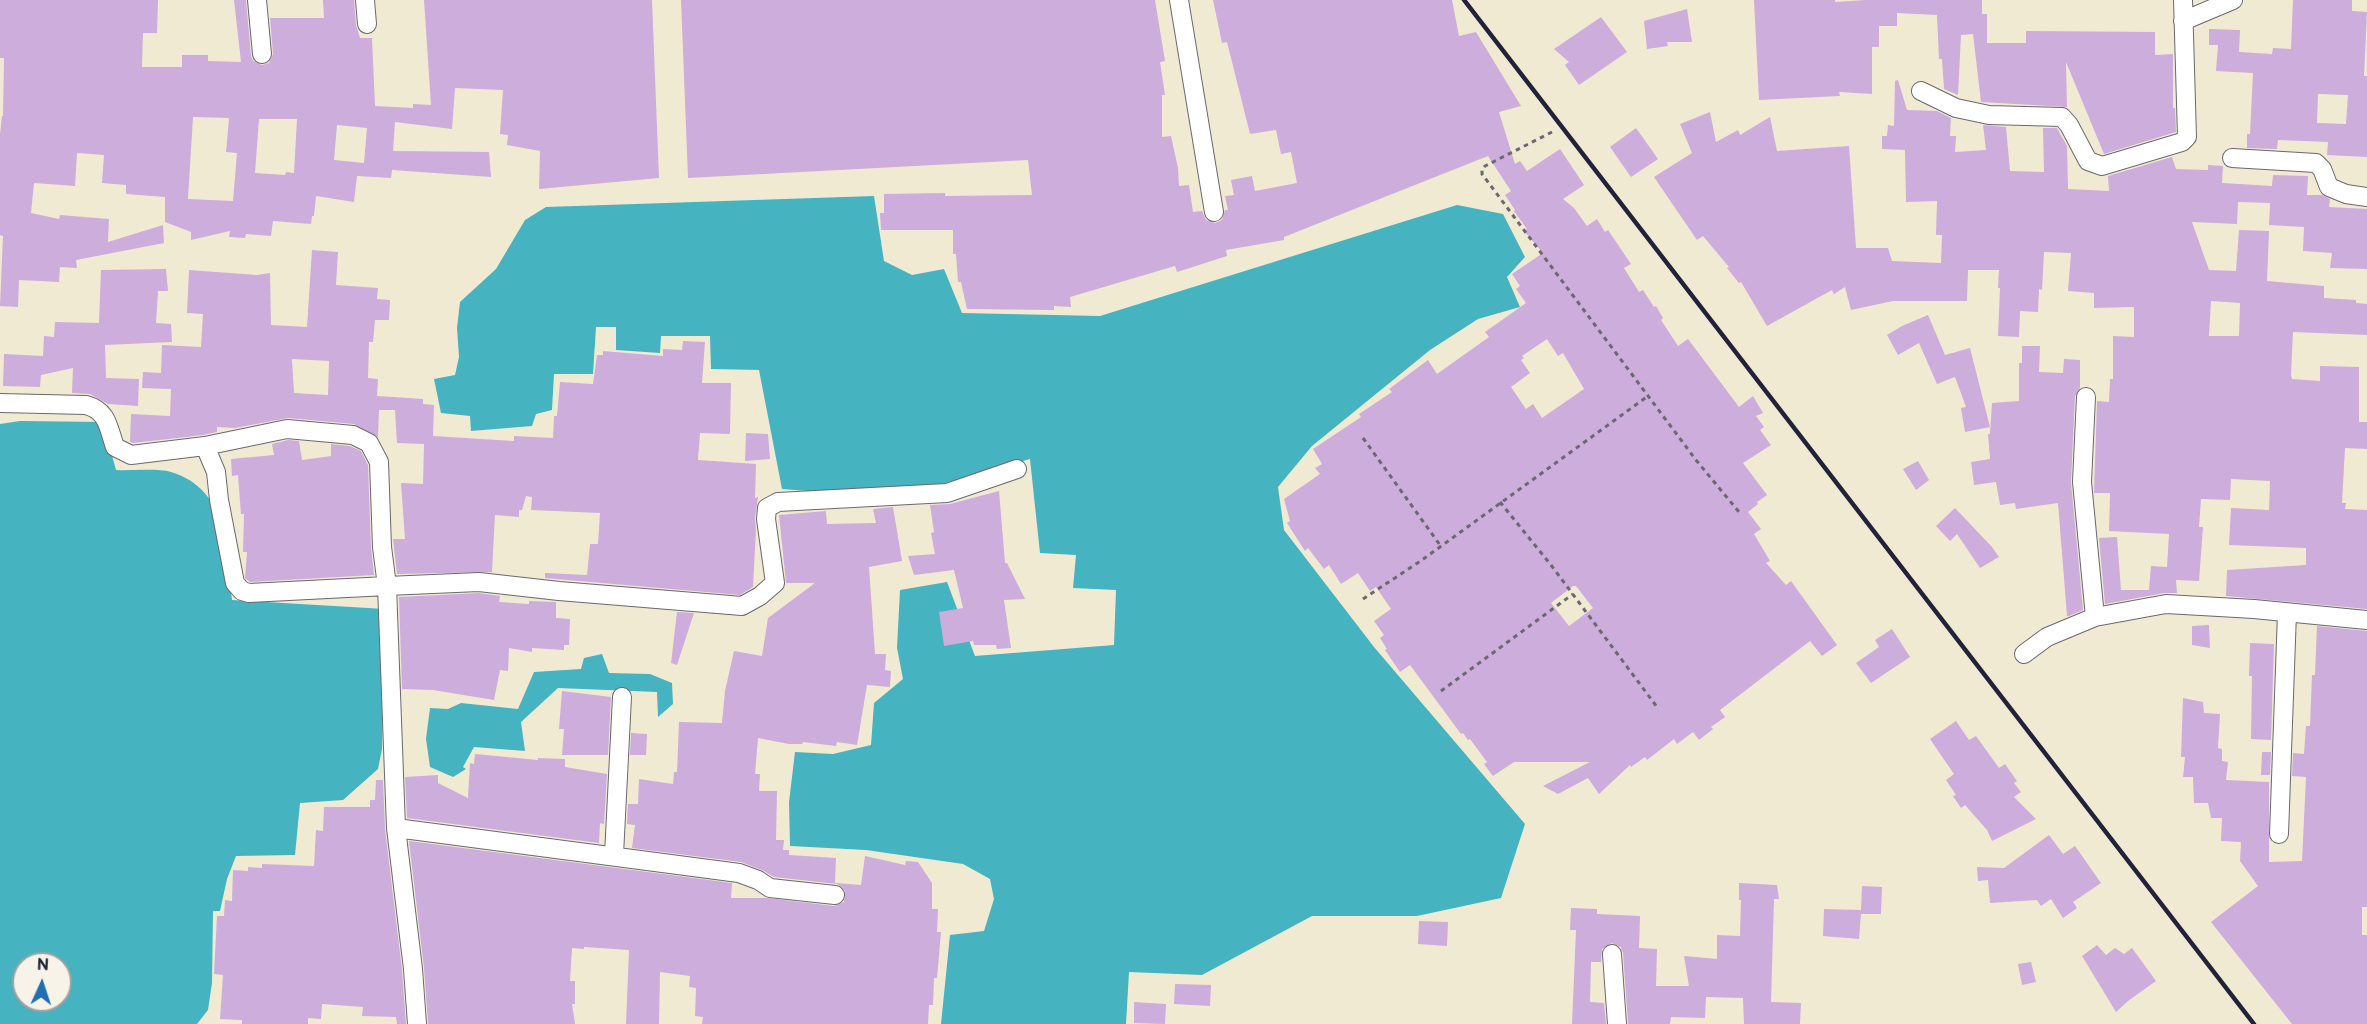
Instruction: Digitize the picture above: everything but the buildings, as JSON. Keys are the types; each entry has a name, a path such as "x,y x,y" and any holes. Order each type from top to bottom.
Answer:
{"street":[{"path":"257,0 262,54"},
{"path":"366,0 367,24"},
{"path":"1179,0 1214,212"},
{"path":"1921,92 1956,108 1989,115 2062,117 2069,125 2088,161 2103,166 2182,142 2187,137 2183,0"},
{"path":"2183,21 2233,0"},
{"path":"2232,158 2316,164 2322,169 2329,187 2346,194 2367,197"},
{"path":"2086,397 2082,482 2095,617"},
{"path":"0,403 86,405 98,408 105,417 115,447 131,455 205,446 287,429 353,435 369,443 379,462 382,547 387,586 396,828 413,969 417,1024"},
{"path":"205,446 216,472 235,583 242,591 249,593 480,582 742,606 760,596 775,583 766,519 767,508 778,502 947,493 1017,469"},
{"path":"2024,654 2047,637 2095,617 2166,604 2253,609 2367,620"},
{"path":"2279,834 2287,613"},
{"path":"614,855 622,697"},
{"path":"396,828 739,873 758,879 770,888 835,895"},
{"path":"1612,954 1617,1024"}],"path":[{"path":"1552,132 1485,166 1482,174 1648,396 1739,512"},
{"path":"1363,599 1422,560 1648,396"},
{"path":"1363,438 1440,545"},
{"path":"1500,502 1573,594 1657,707"},
{"path":"1441,691 1573,594"}],"water":[{"path":"874,196 884,261 912,275 944,269 962,313 1100,316 1457,205 1503,214 1525,257 1507,277 1520,307 1478,319 1430,350 1312,446 1278,487 1284,530 1374,647 1525,824 1501,898 1417,916 1312,916 1202,975 1129,972 1126,1024 941,1024 950,935 984,931 994,899 990,879 963,864 866,850 790,846 789,802 795,752 833,754 871,745 874,703 903,679 897,648 900,590 947,582 975,656 1114,645 1116,590 1073,588 1076,555 1040,553 1030,459 924,489 835,493 782,489 759,370 711,369 710,336 661,336 660,353 616,350 616,327 596,327 593,374 554,374 552,410 536,414 532,426 471,431 470,416 441,413 434,379 455,375 459,357 457,328 460,302 496,269 525,220 546,207"},
{"path":"20,421 103,422 116,470 171,472 190,480 204,492 214,507 226,542 232,600 385,609 382,749 378,769 343,800 300,803 295,855 236,856 227,879 220,911 213,911 212,983 208,1010 197,1024 0,1024 0,424"},
{"path":"602,654 609,673 650,674 672,683 673,704 658,717 657,692 558,688 521,722 525,751 474,747 463,767 466,769 453,777 430,767 426,739 430,708 448,709 461,703 518,709 534,672 581,669 584,658"}],"railway":[{"path":"1464,0 2254,1024"}]}
